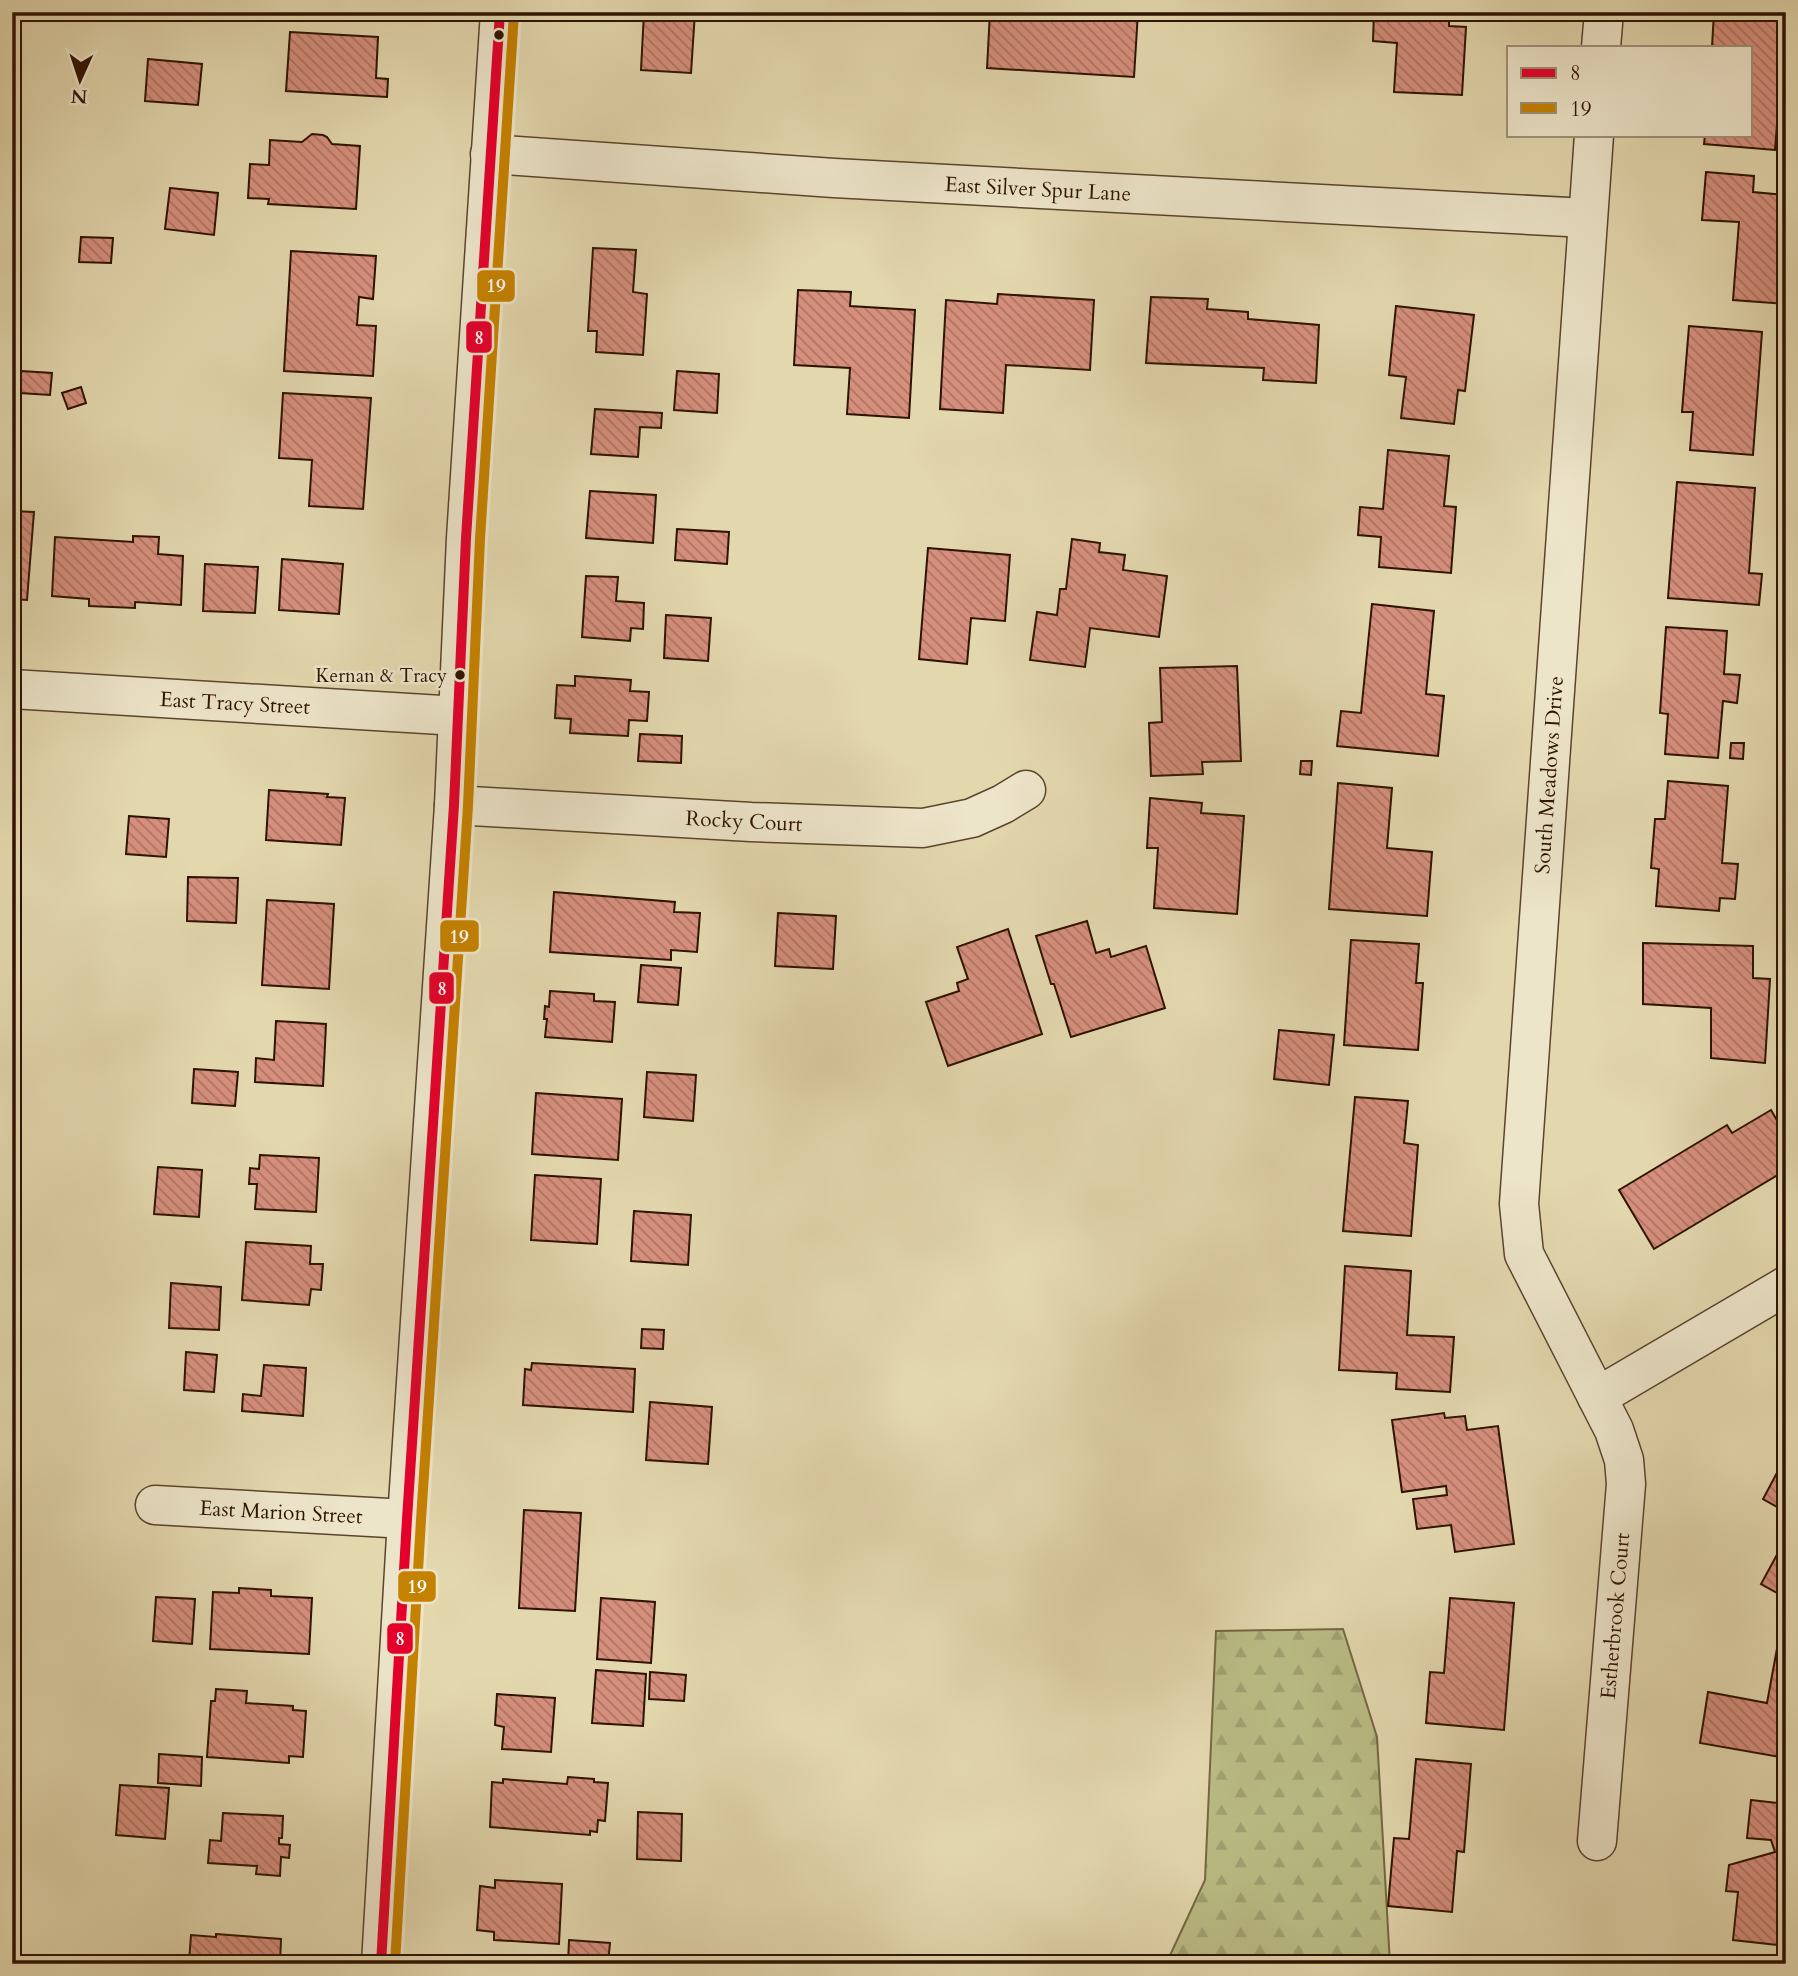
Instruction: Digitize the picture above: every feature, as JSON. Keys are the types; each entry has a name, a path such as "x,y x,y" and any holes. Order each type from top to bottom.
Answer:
{"street":[{"path":"381,1964 454,805 467,524 500,12"},
{"path":"1601,46 1604,12"},
{"name":"South Meadows Drive","path":"1594,136 1519,1204 1524,1254 1597,1397"},
{"name":"East Silver Spur Lane","path":"490,154 834,178 1587,218"},
{"name":"East Tracy Street","path":"12,690 458,716"},
{"name":"Rocky Court","path":"454,805 751,822 923,828 972,818 1026,790"},
{"path":"1597,1397 1786,1286"},
{"name":"Estherbrook Court","path":"1597,1397 1614,1430 1624,1460 1626,1484 1597,1841"},
{"name":"East Marion Street","path":"155,1505 407,1519"}],"green space":[{"path":"1343,1629 1377,1737 1390,1964 1166,1964 1205,1880 1216,1631"}],"building":[{"path":"644,12 695,12 691,73 641,70"},
{"path":"990,12 1138,12 1134,77 987,68"},
{"path":"1374,12 1449,12 1449,26 1466,27 1462,95 1394,92 1397,43 1373,41"},
{"path":"1714,12 1786,12 1775,150 1704,144 1705,136 1752,136 1752,46 1712,46"},
{"path":"290,32 378,37 376,78 388,79 387,97 286,91"},
{"path":"148,59 202,64 198,105 145,101"},
{"path":"312,134 327,137 332,144 360,146 356,209 268,204 269,199 248,198 250,164 269,165 270,140 302,142"},
{"path":"1706,172 1754,176 1753,192 1786,195 1786,304 1733,300 1739,222 1702,220"},
{"path":"170,188 218,193 214,235 165,229"},
{"path":"81,237 113,238 111,263 79,262"},
{"path":"593,248 636,250 633,292 647,294 643,355 596,352 597,331 588,331"},
{"path":"291,251 376,256 373,299 359,297 357,325 376,326 373,376 284,371"},
{"path":"798,290 851,292 850,306 915,310 909,418 847,414 850,368 794,365"},
{"path":"998,294 1094,300 1090,370 1006,365 1003,413 940,409 946,300 997,304"},
{"path":"1151,297 1208,299 1207,309 1248,312 1248,319 1319,325 1316,383 1263,380 1264,368 1146,363"},
{"path":"1396,306 1474,315 1465,391 1458,390 1454,424 1401,418 1406,377 1389,375"},
{"path":"1689,326 1762,332 1753,455 1690,450 1693,412 1682,412"},
{"path":"21,371 52,373 50,395 20,393"},
{"path":"677,371 719,374 717,413 674,410"},
{"path":"81,387 86,403 68,409 62,393"},
{"path":"283,393 371,398 363,509 309,506 312,460 279,458"},
{"path":"595,409 662,413 661,428 640,427 638,457 591,454"},
{"path":"1388,450 1449,456 1444,506 1456,507 1451,573 1379,567 1381,537 1358,535 1360,507 1383,509"},
{"path":"1677,482 1755,488 1749,573 1762,574 1759,605 1668,598"},
{"path":"590,491 656,495 653,543 586,538"},
{"path":"12,511 34,512 27,600 12,599"},
{"path":"677,529 729,532 727,564 675,560"},
{"path":"133,536 159,537 158,554 183,556 181,605 135,602 135,608 89,606 89,599 52,596 55,537 133,542"},
{"path":"1072,539 1100,543 1099,552 1125,555 1123,570 1167,576 1159,637 1090,628 1085,667 1030,660 1037,612 1057,615 1060,589 1066,589"},
{"path":"928,548 1010,555 1005,621 971,618 967,664 919,659"},
{"path":"282,559 343,564 339,614 279,610"},
{"path":"205,564 258,567 255,613 203,611"},
{"path":"586,576 618,577 616,601 644,603 643,629 631,628 630,641 582,637"},
{"path":"1372,604 1434,611 1426,694 1444,696 1438,756 1337,746 1341,711 1361,713"},
{"path":"666,615 711,618 708,661 664,658"},
{"path":"1666,627 1727,631 1724,674 1740,675 1737,703 1723,701 1718,758 1665,754 1668,714 1660,713"},
{"path":"1237,666 1241,761 1202,762 1203,774 1151,776 1149,723 1162,722 1160,668"},
{"path":"575,676 631,680 630,691 649,692 647,721 629,720 628,736 570,733 571,719 555,718 557,685 575,686"},
{"path":"640,734 682,736 681,763 638,761"},
{"path":"1731,743 1744,743 1743,759 1730,758"},
{"path":"1301,761 1312,761 1311,775 1300,774"},
{"path":"1668,781 1728,786 1722,863 1738,864 1735,899 1720,898 1719,911 1656,906 1659,869 1651,868 1655,819 1665,819"},
{"path":"1338,783 1392,788 1387,848 1432,852 1427,916 1329,909"},
{"path":"269,790 328,794 327,797 345,798 341,845 266,840"},
{"path":"1150,798 1202,803 1201,813 1244,816 1237,914 1154,908 1158,848 1147,848"},
{"path":"129,816 169,819 166,857 126,854"},
{"path":"188,877 238,878 236,923 187,921"},
{"path":"554,892 675,902 674,912 700,913 697,952 671,950 671,960 550,952"},
{"path":"267,900 334,904 329,989 262,985"},
{"path":"778,913 836,916 833,969 775,966"},
{"path":"1087,921 1096,953 1109,949 1111,957 1146,946 1165,1008 1071,1037 1036,936"},
{"path":"1008,929 1042,1034 948,1066 926,1002 959,991 957,983 968,979 957,947"},
{"path":"1351,940 1419,944 1416,983 1423,983 1418,1050 1344,1045"},
{"path":"1643,943 1753,946 1753,978 1770,979 1765,1063 1711,1058 1711,1008 1643,1004"},
{"path":"641,965 681,968 678,1005 638,1002"},
{"path":"550,991 594,994 594,1001 615,1002 612,1042 545,1037 545,1006 549,1007"},
{"path":"276,1021 326,1024 323,1086 255,1082 256,1058 274,1060"},
{"path":"1279,1030 1334,1035 1329,1085 1274,1079"},
{"path":"194,1069 238,1072 235,1106 192,1103"},
{"path":"647,1072 696,1075 693,1121 644,1117"},
{"path":"536,1093 622,1099 618,1160 532,1154"},
{"path":"1355,1097 1408,1101 1404,1143 1418,1145 1411,1236 1343,1231"},
{"path":"1771,1110 1786,1136 1786,1170 1654,1249 1619,1190 1727,1125 1732,1133"},
{"path":"260,1155 319,1158 316,1212 255,1209 257,1184 249,1184 250,1168 259,1169"},
{"path":"158,1167 202,1170 199,1217 154,1214"},
{"path":"535,1175 601,1179 597,1244 531,1240"},
{"path":"634,1211 691,1215 688,1265 631,1261"},
{"path":"246,1242 311,1246 310,1264 323,1264 321,1290 311,1289 309,1305 242,1300"},
{"path":"1345,1266 1411,1271 1407,1335 1454,1337 1450,1392 1396,1389 1397,1373 1339,1370"},
{"path":"171,1283 221,1287 219,1330 169,1328"},
{"path":"642,1329 664,1330 663,1349 641,1348"},
{"path":"186,1352 217,1355 214,1392 184,1390"},
{"path":"532,1363 635,1369 633,1412 523,1405 525,1369 531,1370"},
{"path":"264,1365 306,1368 303,1416 242,1411 243,1394 261,1396"},
{"path":"650,1402 712,1407 708,1464 646,1460"},
{"path":"1444,1413 1445,1418 1465,1416 1467,1430 1498,1426 1514,1544 1455,1552 1451,1525 1417,1529 1413,1499 1447,1495 1446,1486 1402,1492 1392,1420"},
{"path":"1786,1456 1786,1512 1763,1499"},
{"path":"524,1510 581,1513 575,1611 519,1608"},
{"path":"1786,1538 1786,1598 1761,1584"},
{"path":"239,1588 271,1590 271,1596 312,1598 309,1654 210,1649 213,1592 239,1593"},
{"path":"156,1597 195,1599 192,1644 153,1641"},
{"path":"601,1598 655,1602 651,1663 597,1659"},
{"path":"1450,1598 1514,1603 1504,1730 1426,1723 1430,1672 1444,1673"},
{"path":"1778,1643 1786,1644 1786,1758 1700,1743 1708,1692 1767,1703"},
{"path":"596,1670 646,1674 643,1726 592,1723"},
{"path":"650,1672 686,1675 684,1701 649,1699"},
{"path":"216,1689 247,1691 246,1703 293,1706 293,1710 306,1711 303,1757 289,1756 289,1763 207,1757 211,1701 215,1701"},
{"path":"497,1694 555,1698 551,1752 502,1749 504,1727 495,1725"},
{"path":"159,1754 202,1757 201,1786 158,1783"},
{"path":"1416,1759 1471,1764 1464,1852 1457,1851 1452,1912 1388,1906 1394,1838 1409,1839"},
{"path":"568,1777 608,1783 605,1821 598,1820 597,1832 590,1831 590,1835 490,1827 492,1782 503,1783 503,1779 567,1784"},
{"path":"120,1785 169,1788 165,1839 116,1835"},
{"path":"1751,1800 1786,1804 1786,1946 1733,1940 1738,1892 1726,1891 1729,1865 1775,1852 1771,1840 1747,1838"},
{"path":"638,1812 682,1814 681,1861 637,1859"},
{"path":"223,1813 283,1816 282,1838 279,1838 279,1844 290,1845 289,1858 281,1857 280,1876 256,1874 257,1866 208,1863 210,1840 221,1841"},
{"path":"495,1880 562,1884 559,1944 494,1940 494,1932 477,1930 480,1886 495,1888"},
{"path":"216,1934 281,1939 280,1964 189,1962 191,1935 216,1937"},
{"path":"569,1940 610,1943 608,1964 568,1964"}],"transit line":[{"name":"8","path":"381,1964 454,805 466,538 500,12"},
{"name":"19","path":"395,1964 468,806 480,539 514,13"}],"place":[{"name":"Kernan & Tracy","path":"460,675"}]}
